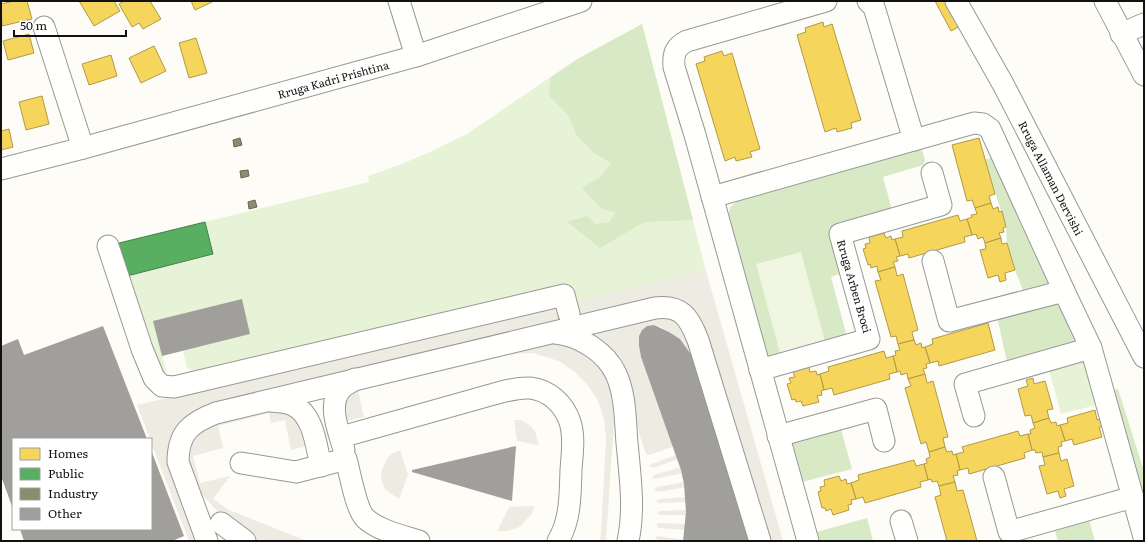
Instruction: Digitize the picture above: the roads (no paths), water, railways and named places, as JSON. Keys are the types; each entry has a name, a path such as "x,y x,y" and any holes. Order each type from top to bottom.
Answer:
{"street":[{"path":"399,1 416,56"},
{"name":"Rruga Kadri Prishtina","path":"1,168 83,148 416,56 581,1"},
{"path":"808,541 712,197 674,67 673,58 675,50 680,44 687,41 826,1"},
{"path":"868,1 874,7 914,140"},
{"name":"Rruga Allaman Dervishi","path":"956,1 1003,84 1144,356"},
{"path":"1105,1 1121,34 1144,75"},
{"path":"1121,34 1144,24"},
{"path":"44,27 83,148"},
{"path":"712,197 974,123 983,124 990,129 1091,348 1144,537"},
{"name":"Rruga Arben Broci","path":"760,370 869,340 840,234 941,205 932,173"},
{"path":"108,246 142,348 154,378 162,386 174,387 564,295 569,314"},
{"path":"933,261 949,321 1064,291"},
{"path":"207,541 178,462 178,451 181,439 187,429 195,422 216,414 355,379 655,308 667,307 678,310 686,317 693,327 760,541"},
{"path":"552,332 573,336 597,351 607,360 616,373 622,390 631,489 632,512 628,541"},
{"path":"974,416 966,384 1091,348"},
{"path":"355,379 343,387 338,395 334,413 359,506 365,518 376,525 419,541"},
{"path":"341,437 517,389 531,388 546,393 556,400 564,410 570,422 572,438 570,506 567,520 558,541"},
{"path":"271,400 293,406 303,412 310,422 321,466"},
{"path":"778,436 876,409 884,441"},
{"path":"240,462 296,472 346,459"},
{"path":"994,477 1009,532 1133,497"},
{"path":"901,520 907,541"},
{"path":"221,523 245,541"}]}
